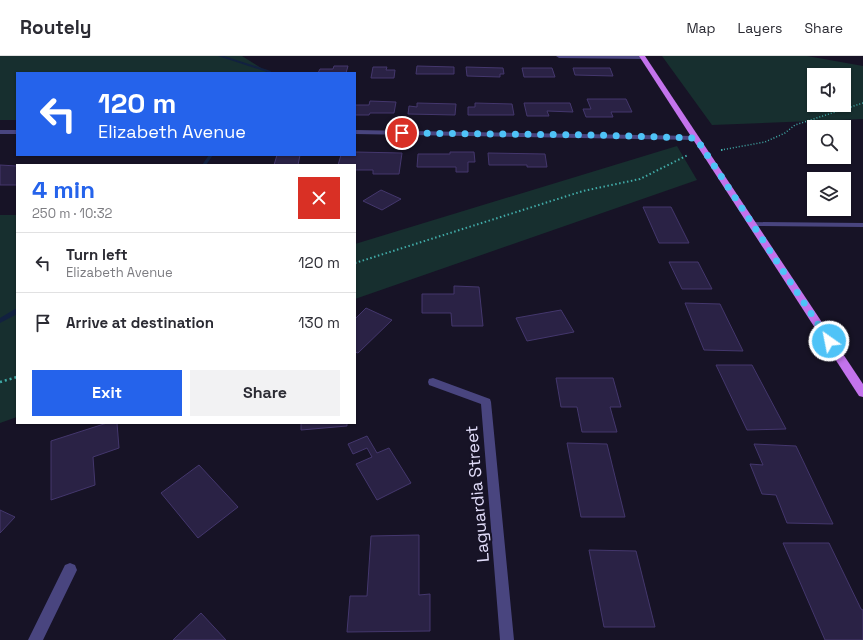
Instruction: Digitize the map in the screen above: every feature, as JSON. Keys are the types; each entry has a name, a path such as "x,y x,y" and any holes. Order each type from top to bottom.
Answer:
{"main road":[{"path":"642,56 863,393"}],"street":[{"path":"558,56 642,56"},
{"path":"0,132 16,132"},
{"path":"356,132 696,138"},
{"path":"752,224 863,225"},
{"name":"Laguardia Street","path":"433,382 486,402 507,640"},
{"path":"35,640 70,570"}],"path":[{"path":"356,264 583,191 622,184 640,178 685,155 765,142 785,133 795,124 863,102"},
{"path":"0,382 16,377"}],"green space":[{"path":"0,56 242,56 267,72 16,72 16,120 0,120"},
{"path":"662,56 807,56 863,66 863,119 807,120 807,121 712,125"},
{"path":"677,146 697,180 356,299 356,244"},
{"path":"0,215 16,215 16,417 0,423"}],"building":[{"path":"334,66 348,66 346,72 318,72 320,69 333,69"},
{"path":"417,66 454,67 454,74 416,74"},
{"path":"373,67 387,67 386,70 395,70 394,78 371,78"},
{"path":"466,67 503,68 504,74 500,74 500,77 467,76"},
{"path":"522,68 552,68 555,77 524,77"},
{"path":"573,68 610,68 613,76 575,75"},
{"path":"587,99 626,99 632,112 611,112 613,117 586,117 583,109 591,109"},
{"path":"370,101 396,102 394,113 370,113 369,115 356,115 356,105 369,105"},
{"path":"417,103 456,104 455,115 408,114 409,106 417,107"},
{"path":"475,103 512,104 514,115 468,115 468,107 475,107"},
{"path":"524,103 570,103 573,112 547,111 549,116 527,116"},
{"path":"356,152 402,153 399,174 373,174 373,170 356,170 356,164 338,164 341,156 356,156"},
{"path":"450,152 474,152 475,162 468,162 468,172 456,172 456,167 417,167 418,154 450,154"},
{"path":"488,153 545,154 547,167 527,167 527,165 489,165"},
{"path":"277,156 300,156 298,164 274,164"},
{"path":"0,165 16,166 16,185 0,185"},
{"path":"381,190 401,199 382,210 363,201"},
{"path":"643,207 671,207 689,243 659,243"},
{"path":"669,262 698,262 712,289 682,289"},
{"path":"454,286 479,287 483,326 452,326 451,313 422,313 422,294 454,294"},
{"path":"685,303 720,304 743,351 704,350"},
{"path":"366,308 392,320 358,353 356,352 356,318"},
{"path":"561,310 574,332 527,341 516,318"},
{"path":"716,365 752,365 786,429 747,430"},
{"path":"556,378 613,378 621,407 610,407 617,432 582,432 577,407 561,407"},
{"path":"104,424 117,424 119,448 93,457 95,485 51,500 51,441"},
{"path":"301,424 347,424 347,426 301,430"},
{"path":"367,436 377,453 389,448 411,483 377,500 356,464 372,457 367,448 353,454 348,444"},
{"path":"567,443 607,444 625,517 581,517"},
{"path":"754,444 796,446 833,524 787,523 776,495 762,494 750,464 763,465"},
{"path":"199,465 238,507 198,538 161,493"},
{"path":"0,510 15,517 0,533"},
{"path":"419,535 419,595 430,594 430,631 347,632 350,596 367,596 371,536"},
{"path":"783,543 829,543 861,609 863,610 863,640 825,640"},
{"path":"589,550 636,551 655,627 604,627"},
{"path":"201,613 226,640 173,640"}],"waterway":[{"path":"220,56 268,72"},
{"path":"205,164 210,156"},
{"path":"0,321 16,312"}],"route":[{"path":"402,133 591,135 696,138 829,341"}]}
